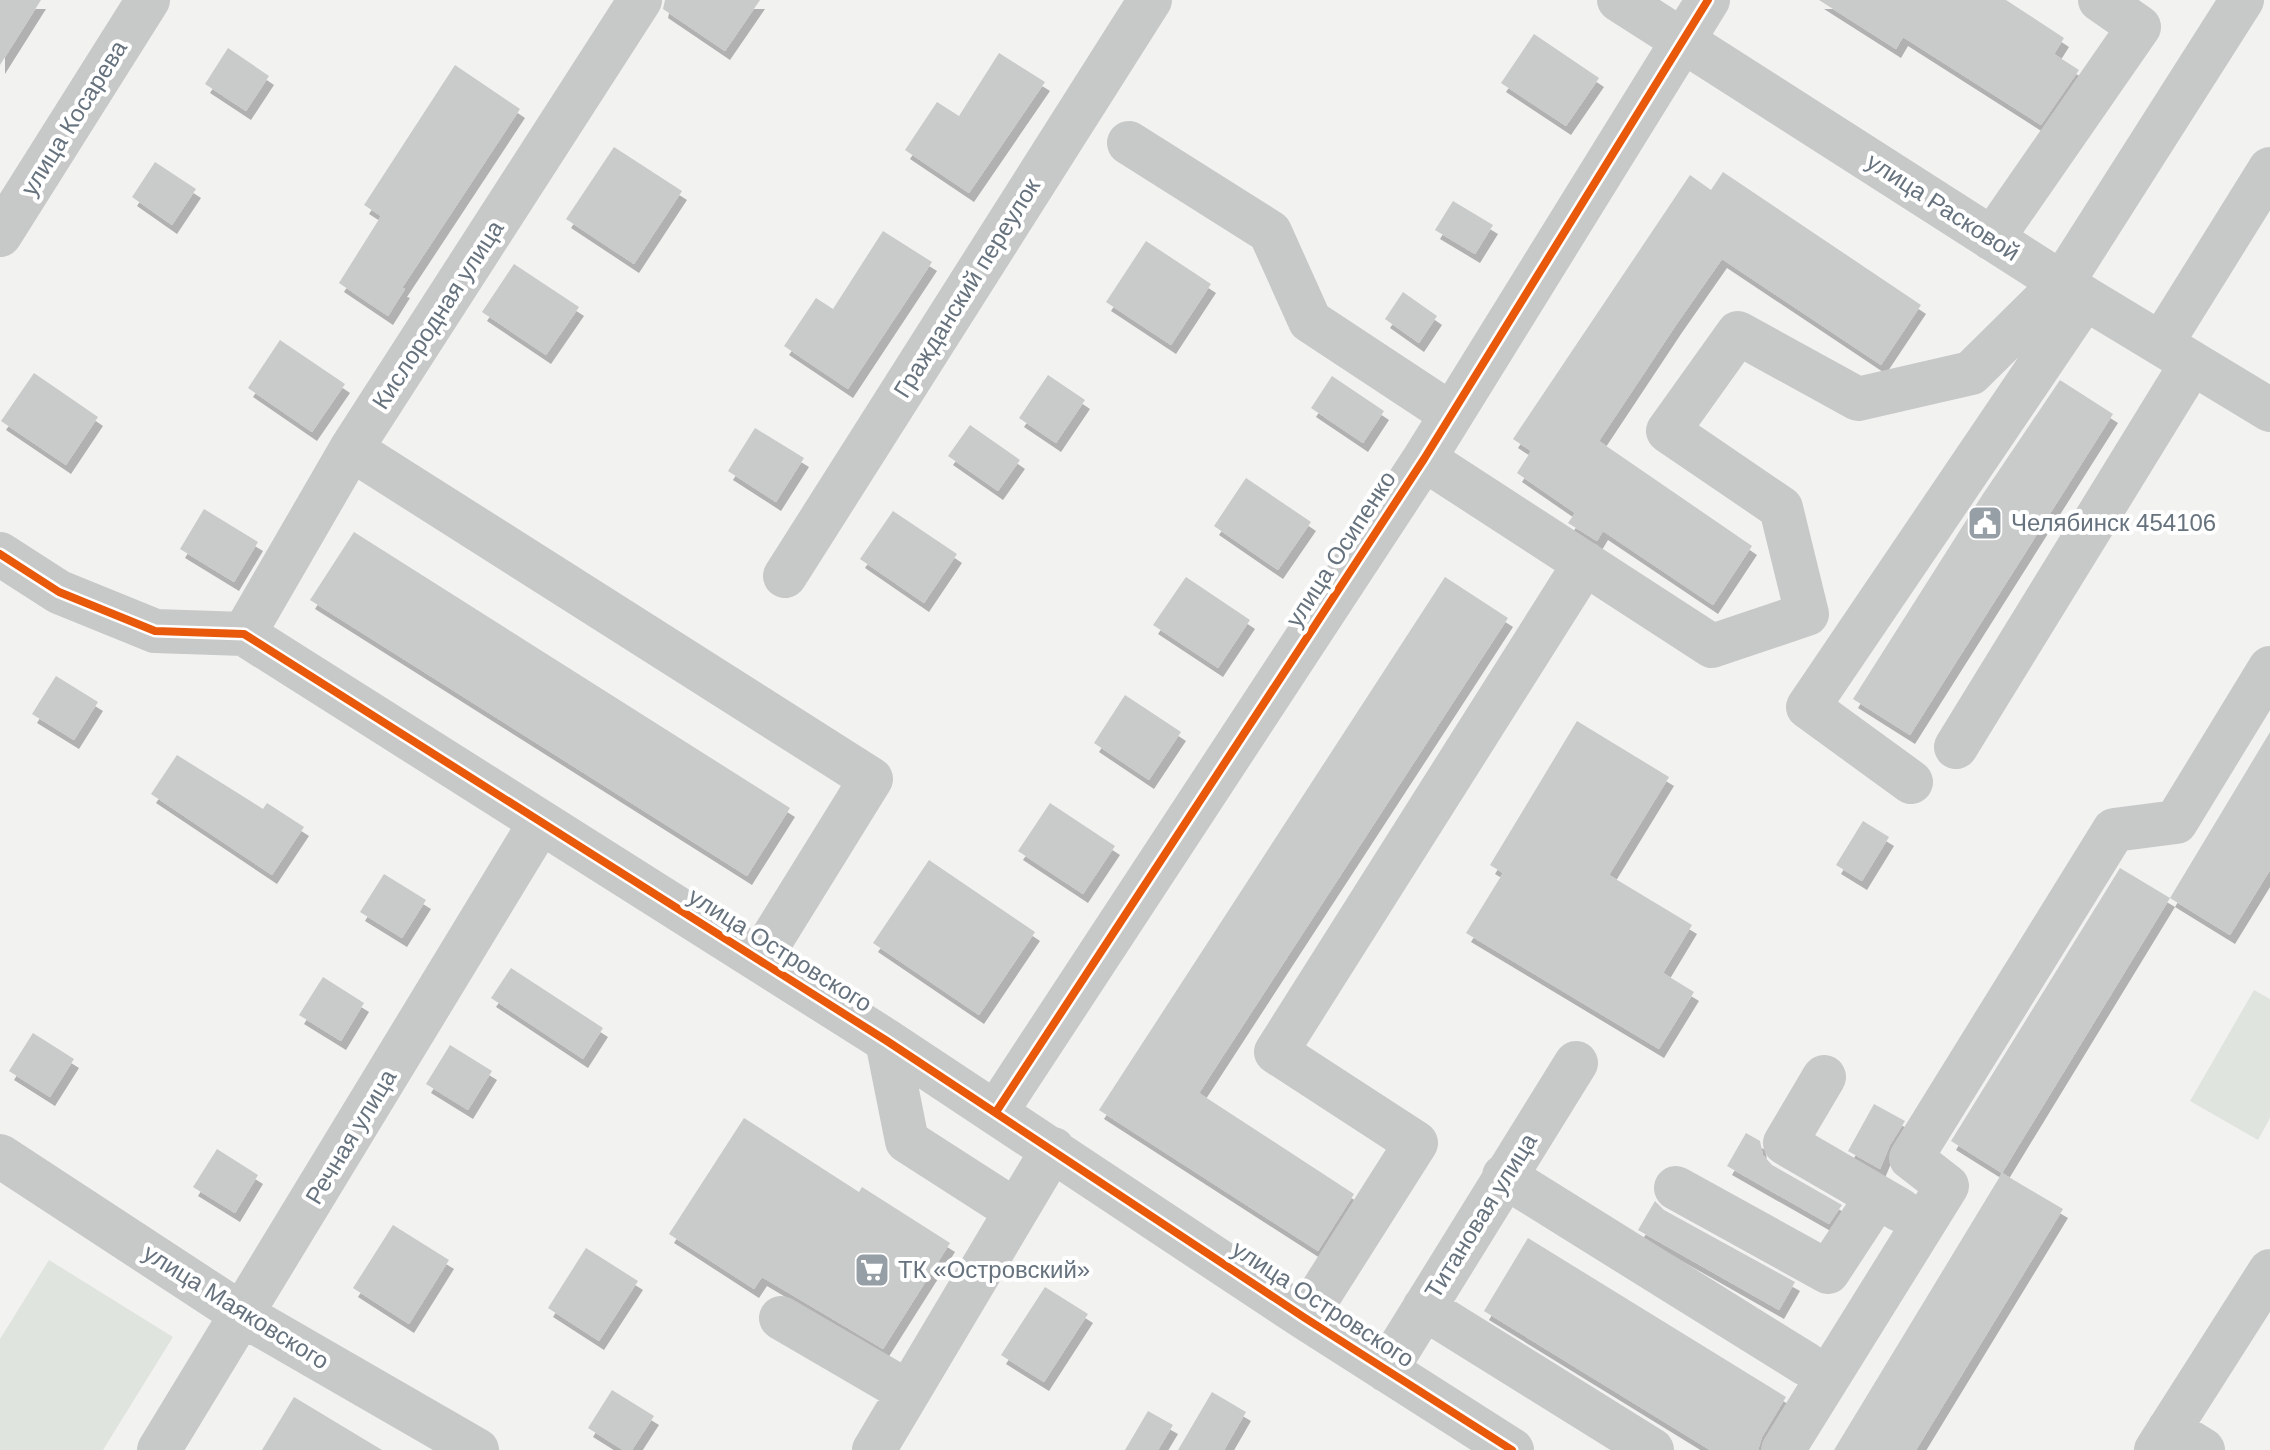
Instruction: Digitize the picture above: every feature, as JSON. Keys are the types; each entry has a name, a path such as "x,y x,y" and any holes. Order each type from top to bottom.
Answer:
{"street":[{"name":"улица Косарева","path":"0,235 148,0"},
{"name":"Кислородная улица","path":"244,634 351,449 640,0"},
{"name":"Гражданский переулок","path":"785,576 1150,0"},
{"name":"улица Расковой","path":"1619,0 1992,239 2270,410"},
{"name":"улица Осипенко","path":"996,1112 1424,459 1708,0"},
{"path":"1992,239 2139,27 2100,0"},
{"path":"1911,782 1808,707 1852,643 2074,290 2242,0"},
{"path":"1129,143 1270,232 1310,321 1451,414"},
{"path":"1956,747 2176,354 2270,169"},
{"path":"1852,643 1807,614 1781,508 1668,431 1738,333 1858,399 1971,373 2074,290"},
{"path":"351,449 871,779 759,960"},
{"path":"1424,459 1712,646 1807,614"},
{"path":"0,554 59,592 155,631 244,634"},
{"path":"1305,1318 1416,1143 1276,1052 1585,563"},
{"name":"улица Островского","path":"244,634 887,1041 1500,1447"},
{"path":"1783,1450 1947,1186 1911,1158 2114,830 2176,822 2270,668"},
{"name":"Речная улица","path":"159,1450 540,823"},
{"path":"887,1041 907,1141 1016,1211"},
{"name":"Титановая улица","path":"1386,1370 1576,1063"},
{"path":"1824,1077 1785,1143 1923,1224"},
{"path":"874,1450 1053,1149"},
{"name":"улица Маяковского","path":"0,1156 243,1315 477,1450"},
{"path":"1504,1176 1806,1364"},
{"path":"1676,1188 1828,1272 1877,1197"},
{"path":"2176,1443 2270,1271"},
{"path":"1424,1308 1652,1450"},
{"path":"781,1318 908,1392"}],"shaded area":[{"path":"2254,990 2270,999 2270,1118 2258,1140 2190,1101"},
{"path":"49,1260 173,1337 103,1450 0,1450 0,1339"}],"building":[{"path":"0,0 41,0 0,65"},
{"path":"665,0 760,0 725,51 663,9"},
{"path":"1819,0 2006,0 2064,38 2054,54 2079,70 2041,125 1903,37 1896,49"},
{"path":"1534,34 1599,78 1566,126 1501,83"},
{"path":"228,48 269,76 246,111 205,84"},
{"path":"999,53 1045,82 969,193 905,150 937,102 959,116"},
{"path":"455,65 520,109 402,288 405,289 388,316 339,283 381,216 364,205"},
{"path":"614,147 682,191 634,264 566,219"},
{"path":"155,162 196,189 172,225 132,197"},
{"path":"1723,172 1921,305 1881,365 1722,259 1676,325 1599,441 1752,546 1713,605 1603,531 1597,541 1568,523 1575,513 1517,473 1531,451 1513,439 1690,175 1711,190"},
{"path":"1453,201 1493,225 1475,254 1435,230"},
{"path":"883,231 932,262 848,389 784,346 816,298 833,309"},
{"path":"1146,241 1211,284 1171,345 1106,302"},
{"path":"514,264 579,307 546,355 482,312"},
{"path":"1403,292 1437,316 1419,343 1385,319"},
{"path":"280,340 345,384 312,432 248,388"},
{"path":"34,373 98,417 66,465 1,421"},
{"path":"1048,375 1085,400 1056,443 1019,418"},
{"path":"1332,376 1384,411 1363,443 1311,408"},
{"path":"2060,380 2113,414 1910,735 1853,699 1983,494"},
{"path":"970,425 1020,460 998,491 948,456"},
{"path":"755,428 804,458 776,502 728,471"},
{"path":"1246,478 1311,522 1278,570 1214,526"},
{"path":"204,509 258,542 234,582 180,549"},
{"path":"893,511 957,554 924,603 860,559"},
{"path":"354,532 790,808 747,876 310,600"},
{"path":"1186,577 1250,620 1218,668 1153,625"},
{"path":"1445,577 1508,618 1199,1093 1354,1194 1318,1251 1099,1110"},
{"path":"56,676 98,702 74,740 32,714"},
{"path":"1125,695 1181,732 1149,780 1094,743"},
{"path":"1577,721 1669,777 1609,875 1692,925 1663,973 1694,992 1659,1049 1466,933 1503,873 1490,865"},
{"path":"2270,732 2270,870 2230,935 2170,898"},
{"path":"177,755 263,809 267,803 304,827 272,875 151,794"},
{"path":"1050,803 1115,846 1083,894 1018,851"},
{"path":"1863,821 1889,837 1862,881 1836,865"},
{"path":"929,860 1035,932 979,1015 873,943"},
{"path":"2120,868 2170,898 2002,1173 1951,1141"},
{"path":"384,874 426,900 402,938 360,912"},
{"path":"511,968 603,1028 583,1059 491,998"},
{"path":"323,977 364,1003 341,1041 299,1015"},
{"path":"33,1033 74,1059 50,1097 9,1071"},
{"path":"450,1045 492,1071 468,1110 426,1084"},
{"path":"1874,1104 1905,1121 1880,1169 1848,1151"},
{"path":"744,1118 859,1192 862,1187 950,1243 883,1349 762,1277 754,1289 669,1234"},
{"path":"1746,1133 1760,1141 1763,1155 1772,1165 1842,1205 1829,1224 1727,1166"},
{"path":"217,1149 258,1175 235,1213 193,1187"},
{"path":"2002,1173 2063,1209 1916,1450 1834,1450"},
{"path":"1655,1201 1664,1210 1795,1282 1779,1310 1638,1230"},
{"path":"393,1225 449,1260 409,1324 353,1288"},
{"path":"1528,1238 1786,1397 1762,1437 1758,1450 1710,1450 1484,1311"},
{"path":"586,1248 638,1281 599,1341 548,1308"},
{"path":"1045,1287 1088,1314 1044,1382 1001,1355"},
{"path":"612,1390 654,1416 632,1450 623,1450 588,1428"},
{"path":"1212,1392 1246,1412 1224,1450 1178,1450"},
{"path":"294,1397 382,1450 262,1450"},
{"path":"1148,1411 1173,1425 1158,1450 1125,1450"}],"cycle path":[{"path":"996,1112 1424,459 1708,0"},
{"path":"0,554 59,592 155,631 244,634 887,1041 1305,1318 1512,1450"}],"place":[{"name":"Челябинск 454106","path":"1985,523"},
{"name":"ТК «Островский»","path":"872,1270"}]}
